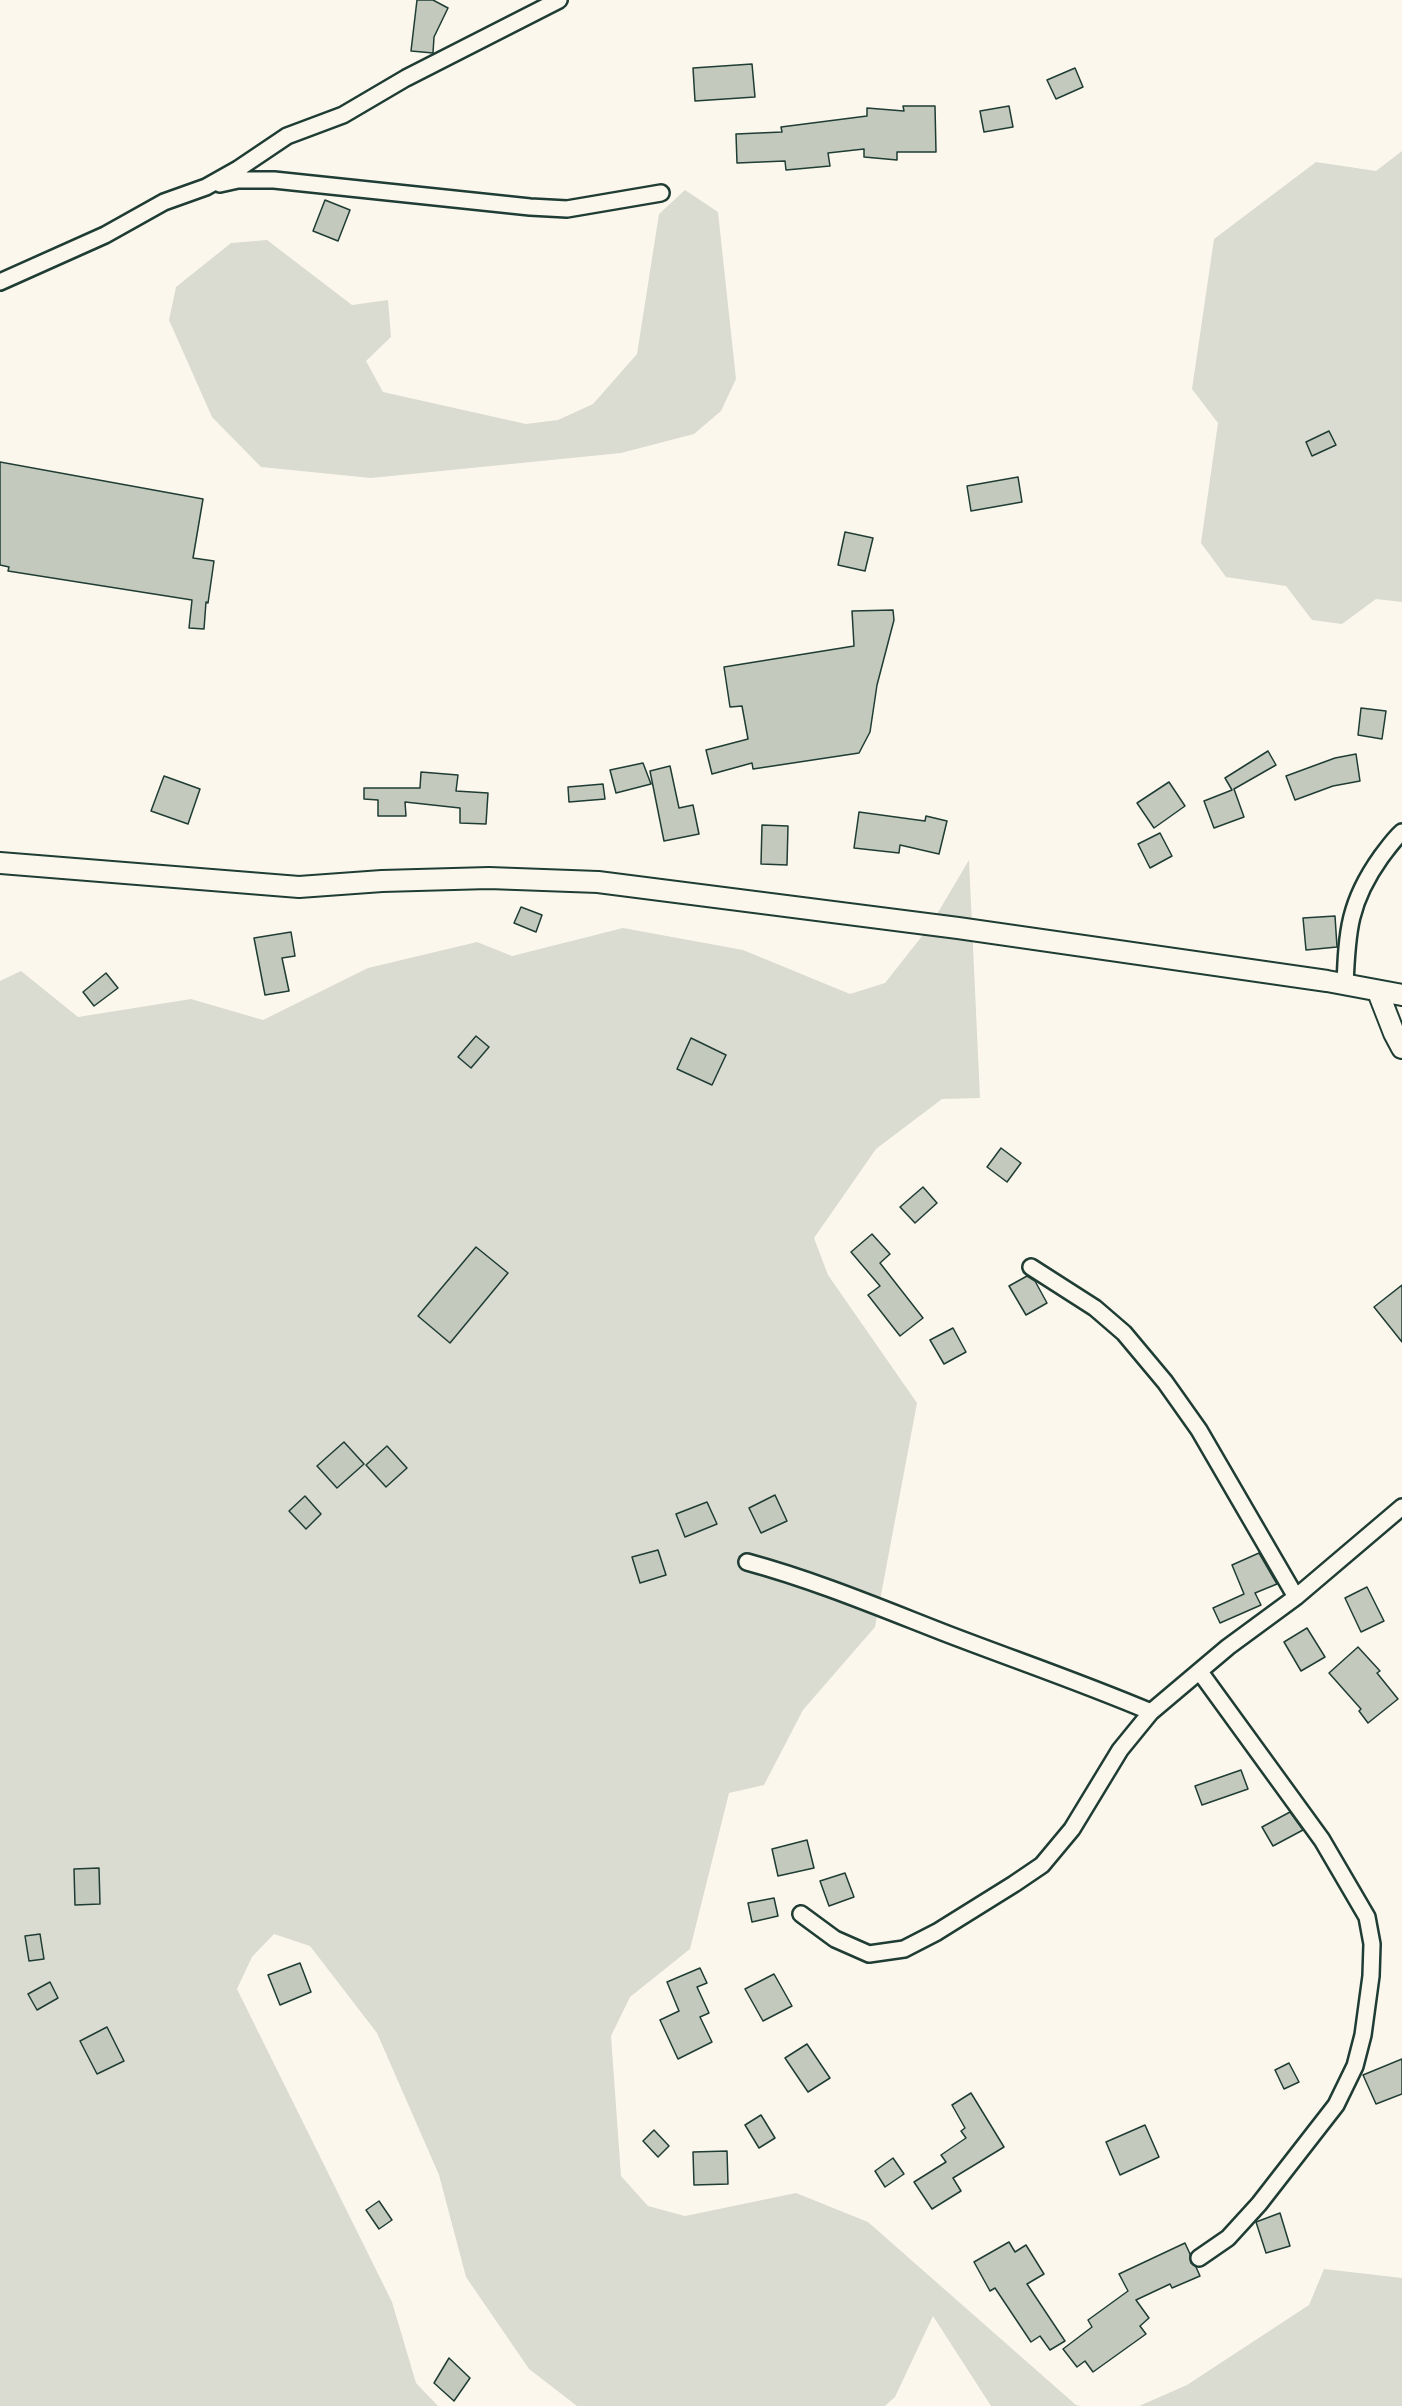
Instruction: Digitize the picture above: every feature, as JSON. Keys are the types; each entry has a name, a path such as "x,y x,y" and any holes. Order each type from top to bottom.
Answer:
{"street":[{"path":"206,187 238,169 287,136 343,115 406,78 559,0"},
{"path":"0,282 105,235 164,202 206,187 238,180 274,180 567,209 661,193"},
{"path":"1345,985 1349,924 1355,902 1376,864 1402,832"},
{"path":"0,862 299,887 382,881 489,878 598,882 958,928 1402,995"},
{"path":"1378,992 1402,1048"},
{"path":"1031,1267 1095,1308 1124,1333 1166,1382 1199,1430 1296,1597"},
{"path":"801,1914 836,1938 869,1954 904,1949 937,1932 1042,1865 1072,1828 1120,1750 1152,1712 1228,1647 1296,1597 1402,1507"},
{"path":"747,1562 802,1577 1086,1684 1152,1712"},
{"path":"1199,2258 1228,2238 1259,2204 1336,2105 1355,2066 1363,2035 1371,1976 1372,1944 1367,1917 1322,1840 1200,1672"}],"shaded area":[{"path":"1402,151 1402,602 1376,599 1342,624 1312,620 1286,586 1226,577 1201,543 1218,423 1192,389 1214,239 1316,162 1376,171"},
{"path":"685,190 718,212 736,379 721,411 694,434 621,453 371,478 261,467 212,417 169,320 176,287 231,243 267,240 352,305 388,300 391,337 366,361 383,392 526,424 558,420 593,404 637,354 659,214"},
{"path":"969,860 980,1098 942,1099 876,1149 814,1238 828,1275 917,1403 875,1627 803,1710 764,1785 729,1793 690,1949 630,1997 611,2036 621,2176 648,2206 685,2216 796,2193 868,2222 1076,2405 1080,2406 991,2406 933,2316 895,2397 885,2406 577,2406 529,2369 466,2277 439,2175 377,2033 310,1946 274,1934 252,1957 237,1989 392,2302 416,2383 438,2406 0,2406 0,981 21,971 78,1017 191,999 263,1020 368,968 477,942 512,956 623,928 743,950 850,994 885,983 930,926"},
{"path":"1324,2269 1402,2278 1402,2406 1139,2406 1187,2385 1309,2305"}],"building":[{"path":"417,0 433,0 448,8 434,37 433,53 411,51"},
{"path":"752,64 755,97 695,101 693,68"},
{"path":"1075,68 1083,87 1056,99 1047,80"},
{"path":"903,106 935,106 936,152 897,152 897,160 864,157 864,149 828,153 830,166 786,170 785,161 737,163 736,134 782,132 781,127 867,116 867,108 904,111"},
{"path":"1009,106 1013,127 984,132 980,111"},
{"path":"325,200 350,210 338,241 313,231"},
{"path":"1329,431 1336,445 1312,456 1306,442"},
{"path":"0,462 203,499 193,558 214,561 208,603 206,602 204,629 189,628 192,600 8,571 9,567 0,565"},
{"path":"1018,477 1022,502 971,511 967,486"},
{"path":"845,532 873,538 865,571 838,565"},
{"path":"893,610 894,620 877,685 870,732 859,753 753,769 752,763 712,774 706,750 748,739 742,706 730,707 724,667 854,646 852,611"},
{"path":"1361,708 1386,711 1382,739 1358,735"},
{"path":"1268,751 1276,765 1234,789 1244,817 1214,828 1204,801 1232,790 1225,778"},
{"path":"1356,754 1360,781 1333,786 1295,800 1286,776 1335,758"},
{"path":"643,763 651,784 616,793 610,770"},
{"path":"670,766 679,808 693,805 699,834 664,841 650,771"},
{"path":"421,772 458,775 456,791 488,793 486,824 460,823 460,808 405,802 406,816 378,816 378,800 364,799 364,788 420,788"},
{"path":"164,776 200,789 188,824 151,811"},
{"path":"1169,782 1185,806 1154,828 1137,803"},
{"path":"603,784 605,799 569,802 568,787"},
{"path":"859,812 925,821 926,816 947,821 939,854 900,845 899,853 854,848"},
{"path":"762,825 788,826 787,865 761,864"},
{"path":"1160,833 1172,856 1150,868 1138,844"},
{"path":"521,907 542,915 536,932 514,923"},
{"path":"1335,916 1337,947 1306,950 1303,918"},
{"path":"291,932 295,956 282,958 289,991 265,995 254,938"},
{"path":"106,973 118,988 94,1006 83,992"},
{"path":"476,1036 489,1047 471,1068 458,1057"},
{"path":"691,1038 726,1055 712,1085 677,1069"},
{"path":"1001,1148 1021,1163 1007,1182 987,1167"},
{"path":"923,1187 937,1203 915,1223 900,1207"},
{"path":"872,1234 890,1254 880,1263 923,1318 900,1336 868,1295 880,1286 851,1252"},
{"path":"476,1247 508,1273 450,1343 418,1316"},
{"path":"1027,1276 1035,1281 1047,1303 1026,1315 1009,1286"},
{"path":"1402,1285 1402,1342 1374,1307"},
{"path":"953,1328 966,1352 944,1364 930,1340"},
{"path":"344,1442 364,1464 337,1488 317,1466"},
{"path":"387,1446 407,1468 386,1487 366,1465"},
{"path":"775,1495 787,1521 761,1533 749,1508"},
{"path":"305,1496 321,1514 306,1529 289,1511"},
{"path":"707,1502 717,1524 685,1537 676,1514"},
{"path":"658,1550 666,1575 640,1583 632,1557"},
{"path":"1259,1553 1277,1584 1255,1593 1261,1605 1220,1623 1213,1608 1244,1594 1232,1565"},
{"path":"1367,1587 1384,1621 1361,1632 1345,1598"},
{"path":"1307,1628 1325,1657 1301,1671 1284,1642"},
{"path":"1358,1647 1380,1671 1377,1673 1398,1699 1368,1723 1359,1711 1361,1709 1329,1673"},
{"path":"1241,1770 1248,1789 1202,1805 1195,1786"},
{"path":"1290,1812 1303,1830 1273,1846 1262,1827"},
{"path":"807,1840 814,1868 778,1876 772,1849"},
{"path":"99,1868 100,1904 75,1905 74,1869"},
{"path":"845,1873 854,1897 829,1906 820,1881"},
{"path":"774,1898 778,1916 752,1922 748,1903"},
{"path":"40,1934 44,1959 29,1961 25,1936"},
{"path":"300,1963 311,1992 280,2005 268,1975"},
{"path":"700,1968 707,1983 697,1987 709,2013 700,2017 712,2042 678,2059 660,2020 679,2011 667,1982"},
{"path":"774,1974 792,2006 763,2021 745,1989"},
{"path":"50,1982 58,1998 37,2010 28,1994"},
{"path":"107,2027 124,2061 97,2074 80,2041"},
{"path":"807,2044 830,2078 808,2092 785,2058"},
{"path":"1402,2059 1402,2094 1376,2104 1363,2075"},
{"path":"1289,2063 1299,2082 1284,2089 1275,2070"},
{"path":"971,2093 1004,2147 953,2178 961,2191 932,2209 914,2182 946,2162 941,2155 966,2138 961,2131 965,2128 952,2105"},
{"path":"761,2115 775,2138 759,2148 745,2125"},
{"path":"1145,2125 1159,2157 1120,2175 1106,2142"},
{"path":"654,2130 669,2146 658,2157 643,2141"},
{"path":"727,2151 728,2184 694,2185 693,2152"},
{"path":"893,2158 904,2174 885,2187 875,2171"},
{"path":"379,2201 392,2220 379,2229 366,2210"},
{"path":"1280,2213 1290,2246 1266,2253 1256,2222"},
{"path":"1009,2242 1015,2252 1026,2245 1044,2274 1027,2284 1065,2341 1050,2350 1040,2336 1031,2342 995,2288 990,2291 974,2262"},
{"path":"1185,2243 1191,2263 1196,2267 1200,2276 1172,2288 1170,2284 1136,2300 1149,2318 1140,2326 1146,2334 1093,2372 1085,2361 1077,2367 1063,2349 1092,2327 1088,2320 1128,2291 1119,2274"},
{"path":"449,2358 470,2378 454,2401 434,2383"}]}
